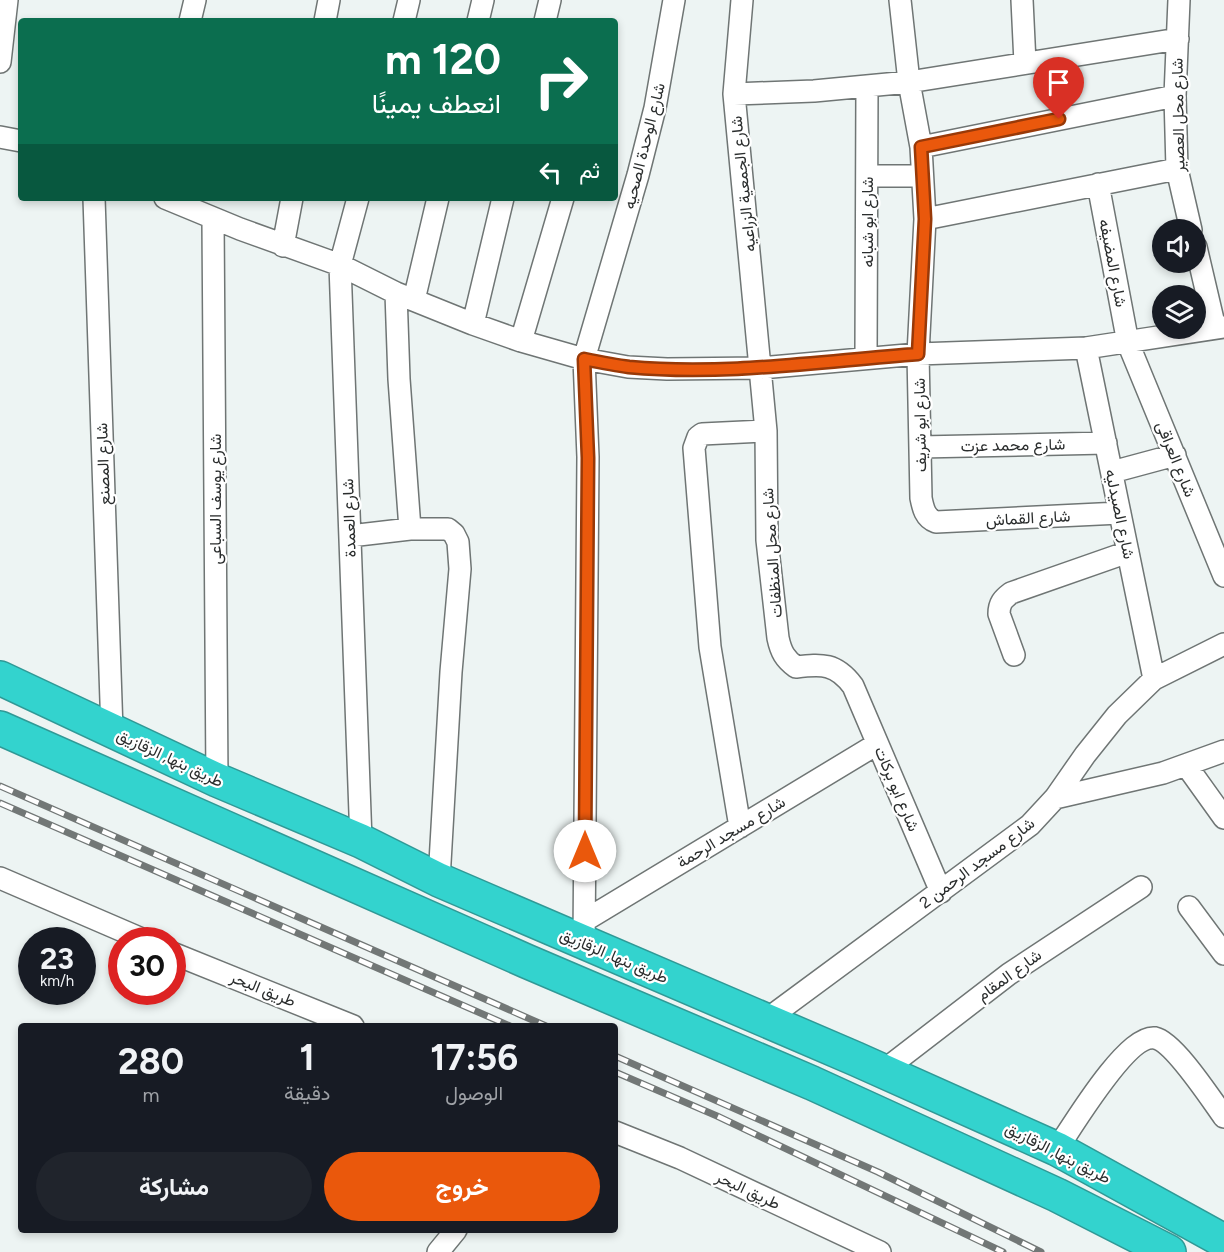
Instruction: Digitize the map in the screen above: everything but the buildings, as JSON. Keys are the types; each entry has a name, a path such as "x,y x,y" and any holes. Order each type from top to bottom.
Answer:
{"highway":[{"name":"طريق بنها, الزقازيق","path":"0,678 217,780 361,841 439,880 539,925 584,932 766,1020 1057,1149 1224,1241"},
{"path":"0,728 526,961 813,1083 1057,1195 1169,1252"},
{"path":"526,961 539,925"}],"street":[{"path":"0,62 7,0"},
{"path":"191,18 195,0"},
{"path":"326,18 329,0"},
{"path":"405,18 409,0"},
{"path":"479,18 483,0"},
{"path":"546,18 550,0"},
{"name":"شارع الوحدة الصحيه","path":"584,932 588,458 584,359 641,164 655,108 674,0"},
{"name":"شارع الجمعية الزراعيه","path":"742,0 734,94 761,368"},
{"name":"شارع ابو شريف","path":"900,0 909,82 921,147 925,219 918,354 921,498 927,516 936,522"},
{"path":"1022,0 1025,63"},
{"name":"شارع محل العصير","path":"1179,0 1175,96 1177,169 1188,219"},
{"path":"734,94 909,82 1178,39"},
{"name":"شارع ابو شبانه","path":"866,357 867,86"},
{"path":"921,147 1175,96"},
{"path":"0,137 18,140"},
{"path":"925,219 1177,169"},
{"path":"867,176 921,176"},
{"name":"شارع المضيفه","path":"1098,184 1128,343"},
{"name":"شارع المصنع","path":"94,201 112,731"},
{"path":"172,201 283,246 340,265 405,296 473,324 520,341 584,359 628,367 761,368 866,357 1086,348 1128,343 1220,327 1204,273"},
{"path":"283,246 291,201"},
{"name":"شارع العمدة","path":"357,201 340,265 361,841"},
{"path":"410,529 399,378 405,296 437,201"},
{"path":"473,324 502,201"},
{"path":"520,341 562,201"},
{"name":"شارع يوسف السباعى","path":"213,219 217,780"},
{"name":"شارع العراقى","path":"1128,343 1224,576"},
{"name":"شارع الصيدليه","path":"1086,348 1154,679"},
{"name":"شارع محل المنظفات","path":"761,368 766,431 767,540 781,652 796,667 822,664 833,668 847,677 853,686"},
{"path":"740,827 710,647 694,448 696,440 702,434 766,431"},
{"name":"شارع محمد عزت","path":"920,447 1106,442"},
{"path":"1112,472 1175,455"},
{"name":"شارع القماش","path":"936,522 1120,513"},
{"path":"350,536 410,529 448,530 454,534 458,542 460,559 439,880"},
{"path":"1014,655 999,614 999,607 1003,599 1011,593 1128,552"},
{"name":"شارع مسجد الرحمن 2","path":"766,1020 1030,825 1055,798 1085,755 1118,715 1154,679 1224,644"},
{"name":"شارع ابو بركات","path":"853,686 941,892"},
{"name":"شارع مسجد الرحمة","path":"584,932 740,827 877,744"},
{"path":"1055,798 1163,773 1224,751"},
{"path":"1186,765 1224,818"},
{"path":"0,878 114,927"},
{"name":"شارع المقام","path":"883,1071 1009,974 1141,887"},
{"path":"1189,907 1224,954"},
{"name":"طريق البحر","path":"186,958 347,1023"},
{"path":"1057,1149 1116,1063 1137,1045 1154,1038 1165,1043 1179,1056 1224,1116"},
{"name":"طريق البحر","path":"618,1133 680,1158 880,1252"},
{"path":"438,1252 454,1233"}],"railway":[{"path":"0,786 539,1023"},
{"path":"0,803 503,1023"},
{"path":"618,1057 878,1172 1041,1252"},
{"path":"618,1073 717,1116 1003,1252"}],"route":[{"path":"585,851 588,458 584,359 628,367 667,369 761,368 918,354 925,219 921,147 1059,119"}]}
